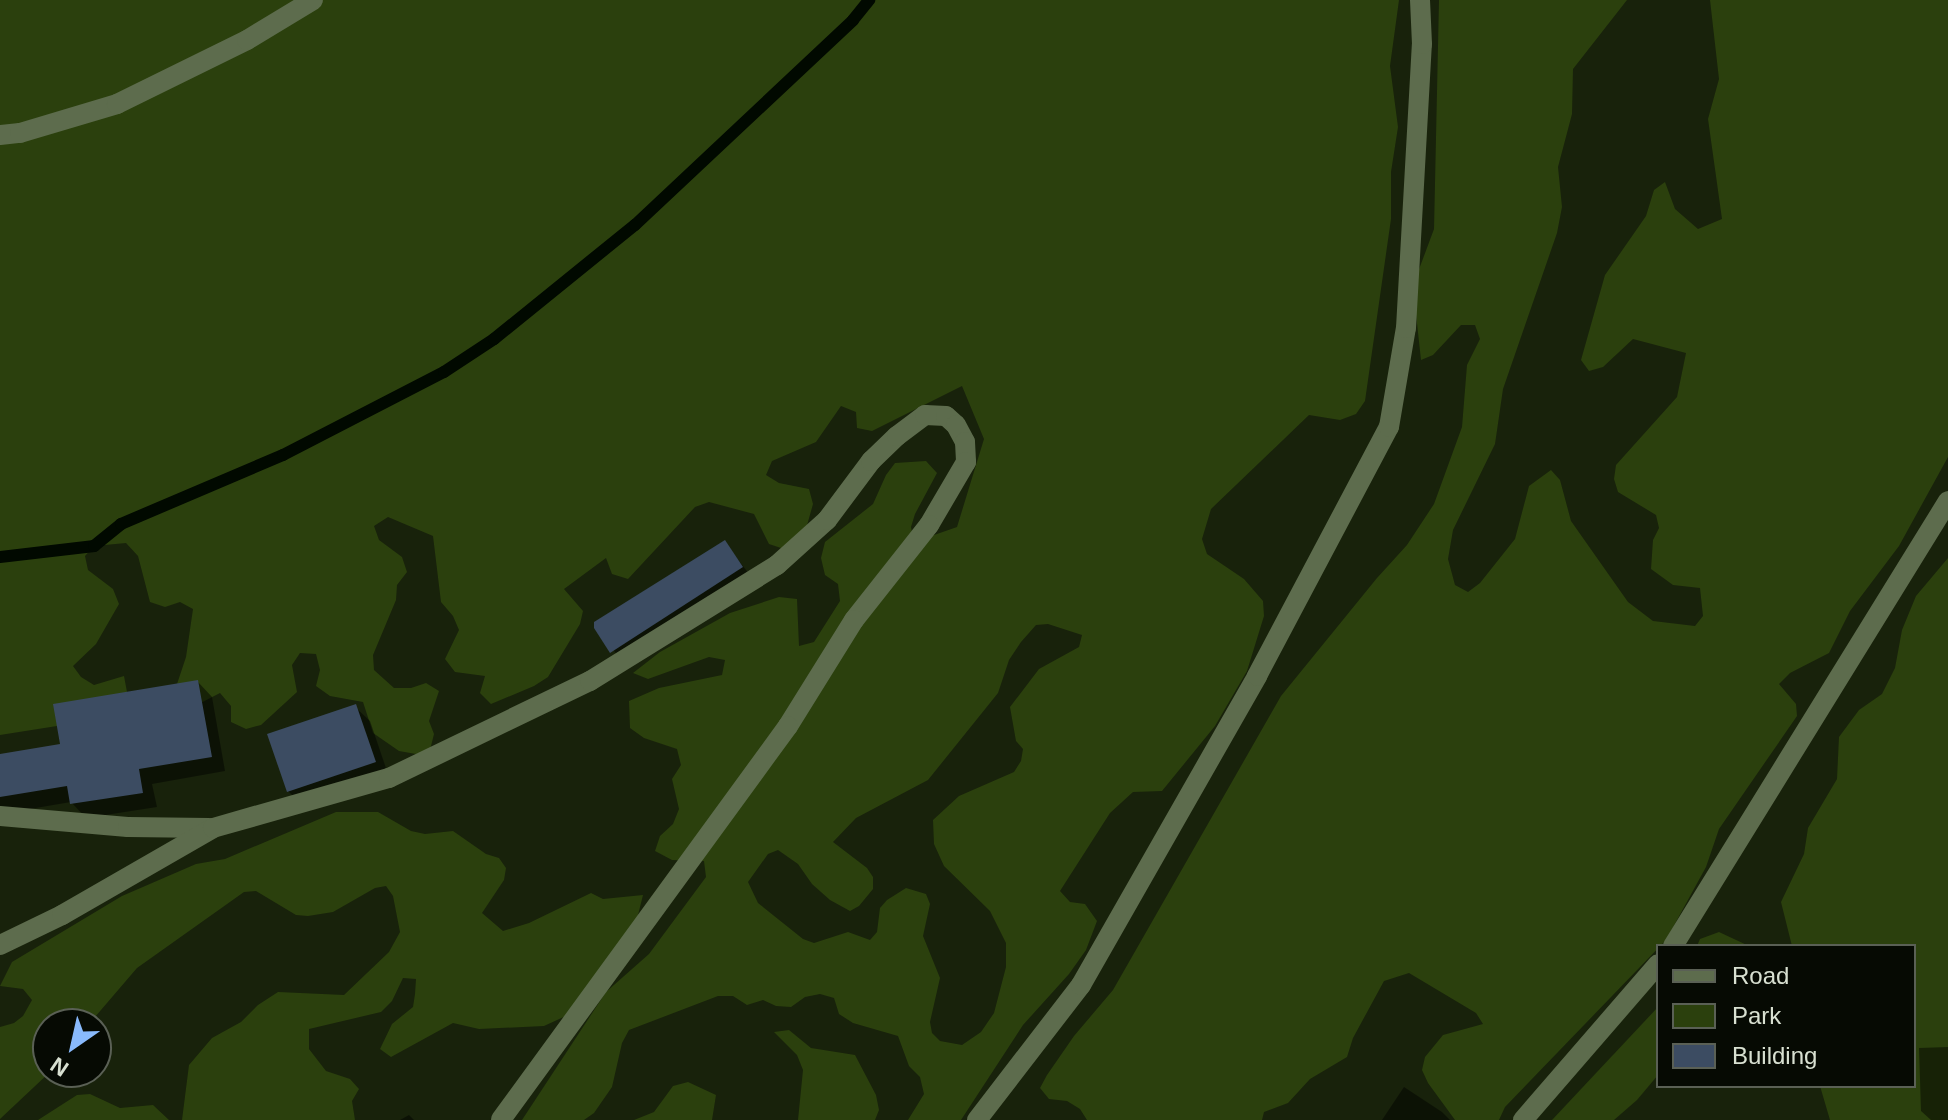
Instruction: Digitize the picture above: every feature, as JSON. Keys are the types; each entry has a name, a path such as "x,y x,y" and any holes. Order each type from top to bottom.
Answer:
{"street":[{"path":"0,135 20,133 117,104 247,40 313,0"},
{"path":"977,1120 1081,985 1257,676 1389,427 1406,328 1422,44 1420,0"},
{"path":"0,945 62,915 213,828 389,778 590,681 777,565 827,520 871,461 925,415 946,416 956,425 965,442 966,462 929,525 854,620 788,726 501,1120"},
{"path":"1674,944 1948,501"},
{"path":"0,816 128,827 213,828"},
{"path":"1523,1120 1656,966"}],"green space":[{"path":"0,0 1399,0 1390,66 1398,127 1391,172 1391,219 1365,401 1356,414 1340,420 1309,415 1211,509 1202,539 1207,554 1244,579 1263,601 1264,616 1247,671 1215,726 1162,791 1133,792 1110,813 1060,891 1070,902 1085,904 1097,921 1086,950 1069,974 1023,1025 961,1120 908,1120 924,1094 920,1077 909,1066 898,1036 853,1023 839,1014 834,998 820,994 805,997 791,1007 776,1006 763,1000 747,1005 733,996 718,996 629,1030 622,1043 612,1087 594,1113 584,1120 522,1120 606,992 649,954 706,877 704,861 672,860 655,851 660,836 673,824 679,809 672,779 681,765 677,749 644,738 630,728 629,701 659,688 722,675 725,660 709,657 648,679 633,673 660,652 730,613 779,597 797,599 799,646 814,642 840,601 838,584 825,575 821,558 825,542 873,504 895,463 926,461 937,473 915,514 911,527 914,542 957,527 984,439 962,386 872,431 857,428 856,412 841,406 816,442 772,461 766,475 779,483 809,489 813,504 806,529 784,549 769,544 754,514 709,502 695,507 628,579 612,574 606,558 564,589 583,611 580,624 548,677 491,704 480,693 485,676 455,672 445,659 459,630 453,616 441,602 433,536 388,517 374,526 379,540 402,557 407,572 397,585 396,600 373,655 374,670 394,688 411,688 426,683 439,691 429,721 434,734 430,750 416,754 399,751 373,733 363,702 330,696 316,686 320,670 316,654 300,653 292,665 297,692 261,725 246,729 231,722 231,706 220,693 193,707 176,687 186,657 193,609 180,602 165,607 150,602 138,556 126,543 94,546 85,556 88,570 113,589 119,604 96,644 73,666 81,677 94,685 124,676 127,692 82,737 57,726 0,735","holes":["1048,624 1082,635 1079,647 1039,669 1010,707 1016,741 1023,749 1021,761 1014,772 959,796 933,820 934,844 944,866 990,911 1006,943 1006,967 994,1013 981,1032 962,1045 940,1041 932,1033 930,1022 940,978 923,936 930,904 926,894 906,888 887,900 880,908 877,932 870,940 848,932 814,943 803,939 758,903 748,882 768,854 778,850 798,864 812,884 830,900 850,911 859,906 873,889 873,877 867,868 833,842 856,818 928,780 998,693 1009,660 1036,625"]},
{"path":"1439,0 1627,0 1573,69 1572,114 1558,167 1562,207 1557,233 1503,389 1495,444 1453,530 1448,559 1455,585 1468,592 1480,583 1515,539 1529,486 1551,470 1560,480 1571,521 1628,602 1653,621 1695,626 1703,616 1700,588 1673,585 1651,569 1653,540 1659,528 1656,515 1618,492 1614,479 1616,465 1677,397 1686,353 1633,339 1603,367 1589,371 1581,360 1605,275 1646,216 1654,190 1665,182 1675,209 1698,229 1722,219 1708,119 1719,79 1710,0 1948,0 1948,457 1899,546 1850,611 1829,653 1790,673 1779,684 1796,704 1797,716 1719,829 1706,867 1666,940 1656,944 1656,950 1505,1107 1499,1120 1455,1120 1428,1083 1422,1070 1425,1057 1443,1035 1483,1024 1476,1013 1409,973 1384,981 1353,1038 1347,1057 1310,1079 1288,1103 1264,1112 1262,1120 1087,1120 1080,1109 1067,1101 1049,1099 1040,1088 1047,1075 1074,1036 1113,990 1281,696 1407,545 1434,504 1462,427 1467,365 1480,339 1475,325 1461,325 1433,355 1421,360 1415,305 1418,272 1434,229"},
{"path":"1948,558 1948,1120 1830,1120 1821,1088 1916,1088 1916,944 1792,944 1781,902 1804,854 1808,828 1837,779 1839,737 1859,710 1882,694 1895,668 1902,630 1916,596"},
{"path":"336,812 378,812 411,831 425,834 453,831 486,854 499,858 506,868 504,880 482,913 503,931 529,923 591,893 603,899 643,895 637,919 568,1015 544,1026 479,1029 453,1023 391,1057 380,1049 392,1024 413,1007 415,994 416,979 403,978 392,1001 381,1012 309,1029 309,1049 326,1071 350,1079 359,1089 352,1101 355,1120 182,1120 189,1065 212,1038 241,1022 258,1005 278,992 344,995 389,952 400,932 393,896 386,886 375,888 333,912 308,916 296,915 256,891 244,892 137,968 103,1008 32,1008 33,1088 0,1119 0,1027 14,1023 23,1016 32,1000 23,989 0,986 12,962 122,896 196,864 225,859"},
{"path":"1719,932 1745,944 1698,944 1700,939"},
{"path":"1656,1009 1656,1077 1637,1100 1614,1120 1552,1120"},
{"path":"789,1030 811,1048 855,1055 876,1095 879,1110 875,1120 798,1120 803,1070 797,1055 774,1032"},
{"path":"688,1082 716,1095 712,1120 634,1120 654,1112 673,1086"},
{"path":"90,1094 120,1108 153,1105 169,1120 38,1120 77,1095"}],"building":[{"path":"725,540 743,567 610,653 594,628 594,622"},
{"path":"198,680 212,757 139,769 143,793 70,804 67,786 0,797 0,754 60,744 53,704"},
{"path":"356,704 376,762 287,792 267,734"}],"waterway":[{"path":"0,557 94,546 121,524 283,455 444,372 494,339 635,225 853,20 869,0"}]}
